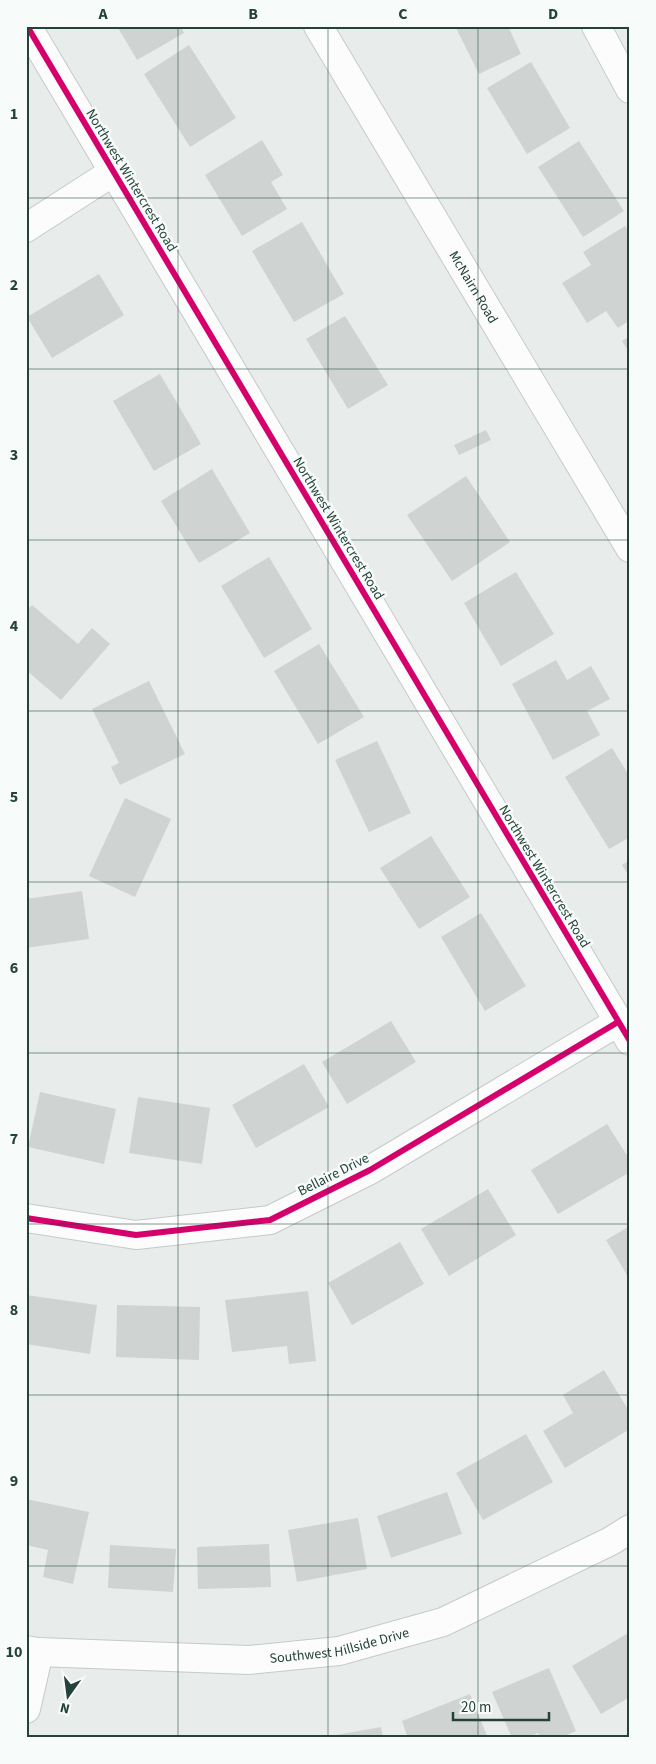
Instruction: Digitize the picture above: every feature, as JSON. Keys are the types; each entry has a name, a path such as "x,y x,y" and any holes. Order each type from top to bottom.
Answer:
{"street":[{"name":"Northwest Wintercrest Road","path":"27,26 624,1032"},
{"name":"McNairn Road","path":"318,26 630,548"},
{"path":"596,26 630,88"},
{"path":"26,228 113,172"},
{"name":"Bellaire Drive","path":"26,1218 136,1235 270,1220 370,1170 624,1032"},
{"name":"Southwest Hillside Drive","path":"33,1651 249,1660 339,1651 443,1622 611,1541 630,1529"},
{"path":"26,1709 33,1651"}],"building":[{"path":"117,26 180,26 184,33 137,60"},
{"path":"455,26 508,26 521,54 479,74"},
{"path":"189,45 236,118 190,147 144,74"},
{"path":"531,62 570,128 527,154 487,88"},
{"path":"262,140 283,175 271,182 287,209 242,236 205,175"},
{"path":"579,141 624,211 583,237 538,167"},
{"path":"302,222 344,294 294,322 252,251"},
{"path":"625,226 630,233 630,320 618,328 606,311 587,323 562,283 591,265 583,252"},
{"path":"99,274 124,315 52,358 27,317"},
{"path":"345,316 388,385 348,409 306,339"},
{"path":"630,336 630,354 622,341"},
{"path":"160,374 201,444 154,471 113,401"},
{"path":"486,430 491,440 459,455 454,445"},
{"path":"212,469 250,533 199,563 161,501"},
{"path":"466,476 510,542 452,581 407,515"},
{"path":"269,557 312,629 264,658 221,586"},
{"path":"516,572 554,634 501,666 464,603"},
{"path":"32,605 78,644 92,628 110,644 61,700 26,670 26,612"},
{"path":"319,644 364,717 318,744 274,671"},
{"path":"556,660 567,680 591,666 610,699 587,711 600,735 553,760 512,684"},
{"path":"149,681 185,754 120,785 111,767 119,763 92,709"},
{"path":"377,741 411,813 369,832 335,760"},
{"path":"612,748 630,777 630,837 609,849 565,777"},
{"path":"125,798 171,819 135,897 89,876"},
{"path":"431,836 470,897 419,929 380,868"},
{"path":"630,860 630,878 622,865"},
{"path":"82,891 89,939 26,948 26,899"},
{"path":"481,913 526,986 485,1011 441,937"},
{"path":"391,1021 416,1062 347,1104 322,1062"},
{"path":"304,1064 329,1107 256,1148 232,1105"},
{"path":"40,1092 116,1109 104,1164 28,1147"},
{"path":"138,1097 210,1108 202,1164 129,1153"},
{"path":"607,1124 630,1160 630,1172 558,1214 531,1170"},
{"path":"488,1189 516,1235 449,1276 421,1229"},
{"path":"630,1226 630,1280 606,1240"},
{"path":"400,1242 424,1284 352,1325 328,1283"},
{"path":"308,1291 316,1361 289,1364 287,1346 232,1352 225,1300"},
{"path":"26,1295 97,1305 90,1354 26,1344"},
{"path":"117,1305 200,1307 199,1360 116,1357"},
{"path":"604,1370 630,1413 630,1429 565,1468 543,1431 573,1413 563,1395"},
{"path":"526,1434 553,1482 483,1520 456,1473"},
{"path":"447,1492 462,1534 391,1558 377,1516"},
{"path":"26,1499 89,1512 73,1584 43,1577 48,1550 26,1545"},
{"path":"358,1518 367,1569 297,1582 288,1530"},
{"path":"269,1544 271,1587 198,1589 197,1547"},
{"path":"110,1545 176,1549 173,1592 108,1588"},
{"path":"630,1632 630,1697 601,1714 572,1666"},
{"path":"549,1668 576,1731 560,1738 540,1738 538,1733 526,1738 512,1738 492,1692"},
{"path":"470,1694 487,1736 482,1738 408,1738 402,1721"},
{"path":"381,1727 383,1738 325,1738 325,1737"}],"cycle path":[{"path":"27,26 630,1041"},
{"path":"26,1218 136,1235 270,1220 370,1170 618,1022"}]}
